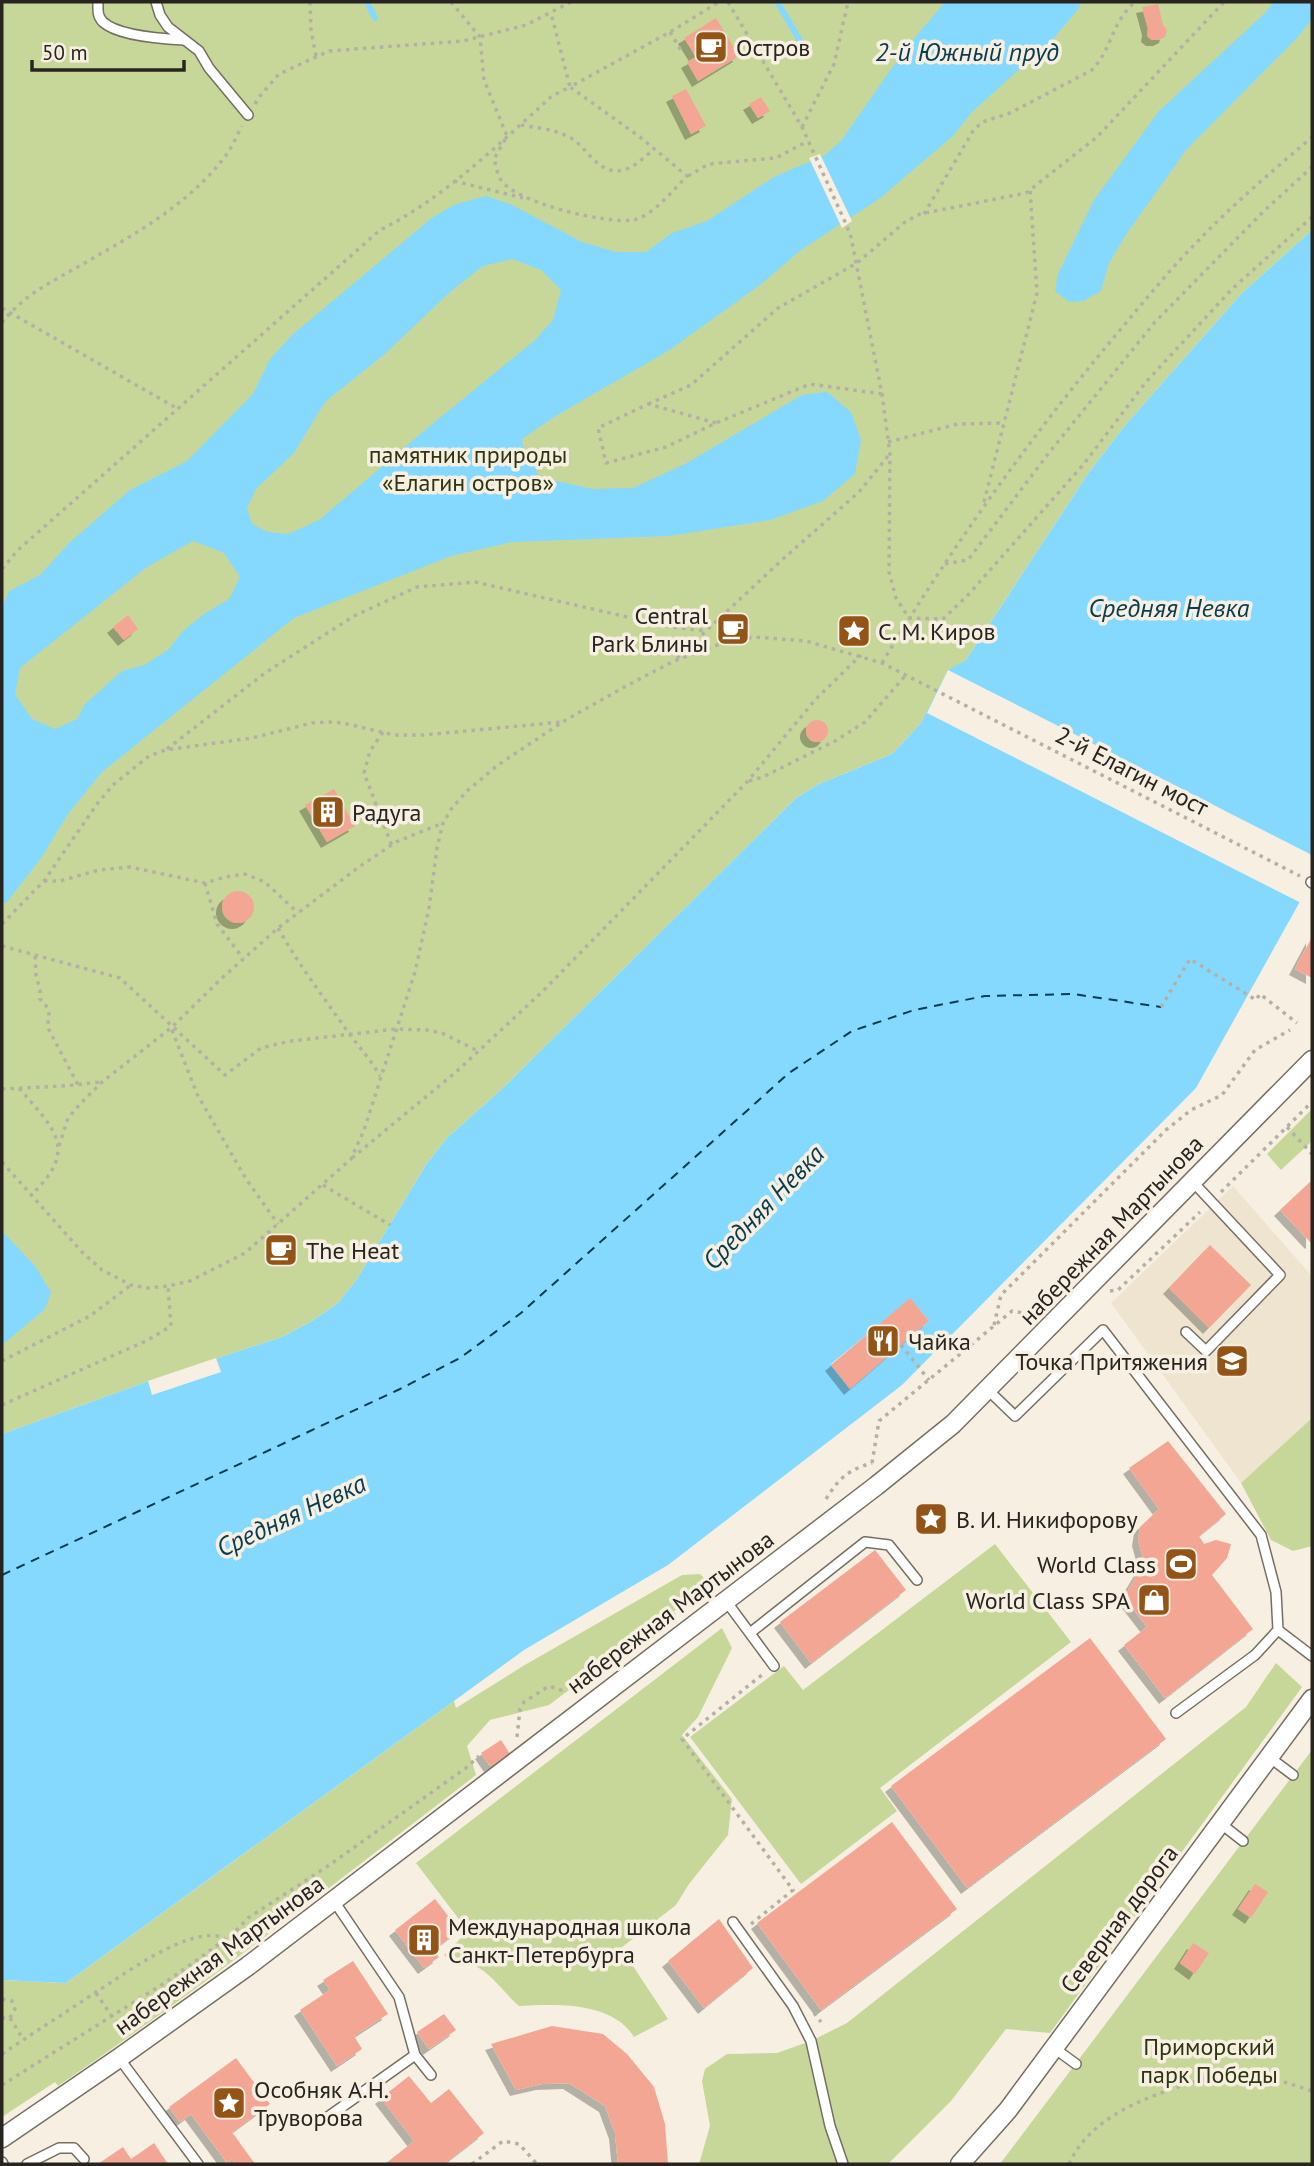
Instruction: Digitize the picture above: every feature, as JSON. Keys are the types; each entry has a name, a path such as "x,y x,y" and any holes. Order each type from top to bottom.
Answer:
{"street":[{"name":"набережная Мартынова","path":"2,2138 248,1966 953,1424 1312,1060"},
{"name":"Северная дорога","path":"960,2164 1008,2110 1312,1699"}],"lane":[{"path":"98,2 97,12 102,21 111,27 124,32 186,40"},
{"path":"156,2 168,27 199,51 209,68 248,115"},
{"path":"1186,1332 1206,1352 1280,1275 1193,1182"},
{"path":"988,1390 1015,1416 1103,1330 1261,1535 1276,1592 1278,1630 1255,1654 1176,1713"},
{"path":"750,1633 865,1542 890,1545 917,1580"},
{"path":"726,1601 774,1666"},
{"path":"1278,1630 1312,1656"},
{"path":"1269,1757 1293,1775"},
{"path":"1220,1823 1243,1841"},
{"path":"334,1901 399,1997 415,2055 431,2075"},
{"path":"733,1922 793,2006 811,2041 830,2126 843,2164"},
{"path":"1054,2049 1076,2064"},
{"path":"318,2124 415,2055"},
{"path":"120,2058 198,2164"},
{"path":"27,2164 59,2148 74,2148 84,2159"}],"path":[{"path":"310,2 316,56"},
{"path":"451,2 480,37 484,80 507,136"},
{"path":"2,323 29,295 137,233 171,210 198,186 227,154 260,96 279,75 316,56 342,50 463,41 480,37 526,25 571,2"},
{"path":"2,569 18,550 380,230 403,219 454,181 552,96 670,32 719,2"},
{"path":"728,2 802,127 846,224 857,262 882,394 890,454 889,572 896,598 909,618"},
{"path":"802,127 834,64 848,2"},
{"path":"924,214 972,131 982,122 1010,113 1092,70 1102,60 1118,21 1135,2"},
{"path":"882,394 810,384 666,447 606,463 598,428 691,385 778,308 857,262 905,222 924,214 1026,193 1097,137 1224,2"},
{"path":"551,13 570,87 687,176"},
{"path":"670,32 682,52"},
{"path":"520,124 557,131 584,147 593,160 615,171 635,166 654,149"},
{"path":"507,136 494,159 501,180 525,199"},
{"path":"882,663 984,505 1074,385 1157,286 1208,231 1312,137"},
{"path":"454,181 596,218 635,220 661,204 687,176 709,164 776,158 808,141"},
{"path":"945,564 968,560 1048,454 1155,322 1312,167"},
{"path":"984,505 1037,293 1030,189"},
{"path":"909,618 943,619 968,595 1083,464 1146,382 1232,289 1312,217"},
{"path":"2,308 177,410"},
{"path":"649,404 716,423"},
{"path":"888,442 958,424 1004,424"},
{"path":"351,1159 364,1130 415,972 429,908 437,848 443,823 452,808 498,765 564,721 674,661 859,492 890,454"},
{"path":"165,750 265,673 354,616 417,587 475,582 671,627 707,631"},
{"name":"2-й Елагин мост","path":"674,661 726,642 754,637 806,641 861,655 882,663 1312,882"},
{"path":"2,1161 82,1252 102,1270 131,1285 148,1288 190,1281 246,1253 543,991 747,782 815,700 861,655"},
{"path":"747,782 763,777 835,741 865,722 906,676"},
{"path":"2,924 44,881 113,785 149,756 165,750 252,738 312,723 344,723 394,735 423,735 564,721"},
{"path":"383,733 370,751 365,773 391,846"},
{"path":"31,1195 47,1180 54,1166 68,1118 102,1082 171,1028 278,928 391,846 443,823"},
{"path":"44,881 60,881 99,870 130,867 205,883 245,874 265,882 298,913"},
{"path":"205,883 217,925 244,959"},
{"path":"278,928 293,954 381,1077"},
{"path":"2,946 120,978 171,1028 225,1075 261,1048 291,1041 396,1029 442,1033 478,1051"},
{"path":"36,956 40,999 46,1005 50,1016 47,1026 78,1085"},
{"path":"1161,1007 1190,959 1256,1000 1260,994 1297,1023"},
{"path":"171,1028 197,1094 246,1179 278,1224"},
{"path":"994,1325 1001,1295 1027,1268 1166,1130 1191,1110 1222,1095 1255,1051 1290,1030"},
{"path":"2,1089 102,1082"},
{"path":"19,1088 54,1130 58,1146"},
{"path":"1287,1127 1312,1154"},
{"path":"323,1185 390,1225"},
{"path":"2,1361 90,1316 131,1285"},
{"path":"2,1405 148,1340 171,1326 168,1286"},
{"path":"870,1475 879,1420 1012,1311"},
{"path":"901,1345 929,1380"},
{"path":"823,1505 843,1476 872,1463"},
{"path":"516,1738 520,1709 524,1702 549,1686 561,1690 568,1687 691,1602"},
{"path":"759,1934 751,1923 793,1890 682,1739 774,1666"},
{"path":"2,2085 166,1982 233,1934 248,1918 328,1867 479,1756"},
{"path":"2,2054 162,1951 186,1941 216,1936 224,1939 248,1966"},
{"path":"96,1993 127,2039"},
{"path":"2,1999 9,1999 14,2003 15,2009 10,2018"},
{"path":"813,2011 821,2022"},
{"path":"2,2018 10,2018"},
{"path":"10,2018 23,2039"},
{"path":"1069,2164 1083,2141 1096,2127 1150,2096 1202,2080 1232,2071 1312,2091"},
{"path":"472,2164 503,2141 519,2144 537,2164"}],"shaded area":[{"name":"Точка Притяжения","path":"1233,1186 1312,1276 1312,1418 1241,1483 1111,1303"}],"green space":[{"name":"памятник природы «Елагин остров»","path":"2,2 1312,2 1312,230 1242,293 1127,423 1089,472 966,660 948,671 921,723 892,754 819,784 796,798 504,1087 448,1137 427,1163 357,1279 338,1303 282,1337 160,1377 2,1434"},
{"path":"1312,1109 1312,1141 1281,1170 1267,1154"},
{"path":"1312,1418 1312,1546 1293,1551 1271,1540 1241,1483"},
{"path":"995,1544 1071,1642 880,1788 897,1811 801,1884 690,1737 784,1666 803,1690"},
{"path":"700,1574 707,1581 701,1591 549,1705 490,1720 467,1746 476,1775 165,2011 58,2086 55,2082 2,2117 2,1980 66,1983 454,1701 456,1708 523,1666 682,1575"},
{"path":"722,1628 732,1648 698,1717 682,1735 732,1799 728,1835 676,1905 621,1948 668,2019 634,2037 624,2025 597,2011 565,2005 519,2006 481,1969 470,1964 452,1964 444,1955 468,1931 416,1863"},
{"path":"1276,1663 1302,1687 1050,2033 1006,2029 951,2101 888,2164 699,2164 710,2126 702,2081 705,2069 727,2054 777,2053 811,2041 847,2023 1246,1707"},
{"name":"Приморский парк Победы","path":"1312,1750 1312,2164 1000,2164"}],"water":[{"name":"2-й Южный пруд","path":"945,2 1082,2 1052,40 972,112 953,136 879,199 801,250 760,285 668,351 554,417 522,439 524,455 535,466 540,484 556,481 593,489 633,488 685,464 802,395 827,392 851,412 861,440 855,474 823,501 770,520 669,536 512,542 451,556 294,618 102,772 68,814 41,858 2,905 2,607 9,591 40,575 69,543 130,490 187,461 253,394 270,359 292,335 433,217 456,204 486,196 510,204 582,242 616,252 646,252 672,233 707,221 774,177 825,155 841,141 905,49","holes":["512,259 541,270 561,290 553,320 534,341 319,520 288,534 268,532 252,524 247,508 256,489 294,453 325,402 386,353 450,292 483,266","193,541 224,553 240,577 229,599 183,631 168,650 144,665 122,671 85,704 77,719 55,729 32,719 15,694 20,668 147,567"]},
{"path":"1273,2 1312,2 1312,19 1297,38 1187,149 1127,233 1109,263 1101,291 1083,301 1069,302 1055,291 1058,274 1094,200 1159,111 1266,12"},
{"name":"Средняя Невка","path":"1312,230 1312,880 1196,1088 902,1385 668,1565 524,1650 66,1983 2,1980 2,1434 160,1377 282,1337 338,1303 357,1279 427,1163 448,1137 504,1087 796,798 819,784 892,754 921,723 948,670 966,660 1089,472 1127,423 1242,293","holes":["910,1299 929,1321 850,1388 831,1364"]},
{"path":"2,1231 35,1266 51,1292 45,1309 2,1345"}],"pier":[{"path":"820,154 852,221 842,228 809,158"},
{"path":"948,670 1312,855 1312,880 1301,903 927,713"},
{"path":"216,1358 221,1372 152,1395 148,1381"}],"building":[{"path":"1158,4 1163,25 1167,30 1165,37 1152,40 1147,36 1148,29 1142,7"},
{"name":"Остров","path":"716,18 739,56 698,81 687,62 696,57 684,38"},
{"path":"686,89 706,126 691,134 672,96"},
{"path":"761,97 770,111 758,118 749,104"},
{"path":"128,615 138,629 124,640 113,627"},
{"path":"741,623 742,633 727,635 726,626"},
{"path":"817,720 827,727 828,731 821,741 817,742 807,735 806,731 813,721"},
{"name":"Радуга","path":"334,789 355,826 327,842 305,805"},
{"path":"238,891 250,895 254,907 250,919 238,923 226,919 222,907 226,895"},
{"path":"1312,937 1312,978 1295,969"},
{"path":"1312,1180 1312,1242 1311,1243 1280,1210"},
{"path":"1210,1245 1251,1285 1209,1328 1169,1288"},
{"path":"910,1298 929,1321 850,1389 831,1365"},
{"name":"World Class","path":"1168,1441 1226,1514 1199,1536 1204,1544 1216,1540 1231,1544 1227,1558 1212,1575 1253,1629 1165,1698 1124,1645 1147,1627 1127,1601 1128,1590 1140,1570 1143,1558 1138,1540 1140,1527 1159,1509 1129,1468"},
{"path":"875,1550 906,1590 811,1663 780,1622"},
{"path":"1090,1638 1166,1739 967,1888 891,1786"},
{"path":"501,1740 510,1754 490,1766 481,1753"},
{"path":"892,1822 957,1909 821,2010 757,1923"},
{"path":"1255,1884 1268,1892 1251,1918 1238,1909"},
{"name":"Международная школа Санкт-Петербурга","path":"435,1899 459,1930 434,1950 439,1957 424,1968 395,1930"},
{"path":"719,1919 753,1968 704,2008 668,1961"},
{"path":"1193,1943 1209,1953 1195,1974 1180,1963"},
{"path":"353,1961 388,2014 354,2036 362,2049 337,2066 300,2010 330,1990 323,1980"},
{"path":"444,2014 456,2030 429,2049 417,2032"},
{"path":"552,2026 603,2034 627,2054 654,2087 665,2124 668,2164 618,2164 615,2133 605,2106 569,2083 542,2084 516,2090 491,2044"},
{"path":"236,2058 270,2104 232,2132 255,2164 235,2164 232,2159 227,2163 191,2114 180,2122 169,2107"},
{"path":"409,2076 431,2103 449,2089 484,2133 444,2164 385,2164 414,2141 381,2098"},
{"path":"154,2143 168,2164 98,2164 123,2147 131,2159"}],"waterway":[{"path":"367,2 375,18"},
{"path":"778,3 804,48"}],"ferry route":[{"path":"2,1575 400,1389 460,1358 521,1313 789,1073 852,1031 914,1010 985,996 1073,994 1161,1007"}],"place":[{"name":"Остров","path":"711,47"},
{"name":"Central Park Блины","path":"733,629"},
{"name":"С. М. Киров","path":"854,631"},
{"name":"Радуга","path":"328,812"},
{"name":"The Heat","path":"281,1250"},
{"name":"Чайка","path":"883,1341"},
{"name":"Точка Притяжения","path":"1232,1361"},
{"name":"В. И. Никифорову","path":"931,1519"},
{"name":"World Class","path":"1181,1564"},
{"name":"World Class SPA","path":"1154,1600"},
{"name":"Международная школа Санкт-Петербурга","path":"424,1940"},
{"name":"Особняк А.Н. Труворова","path":"229,2103"}]}
